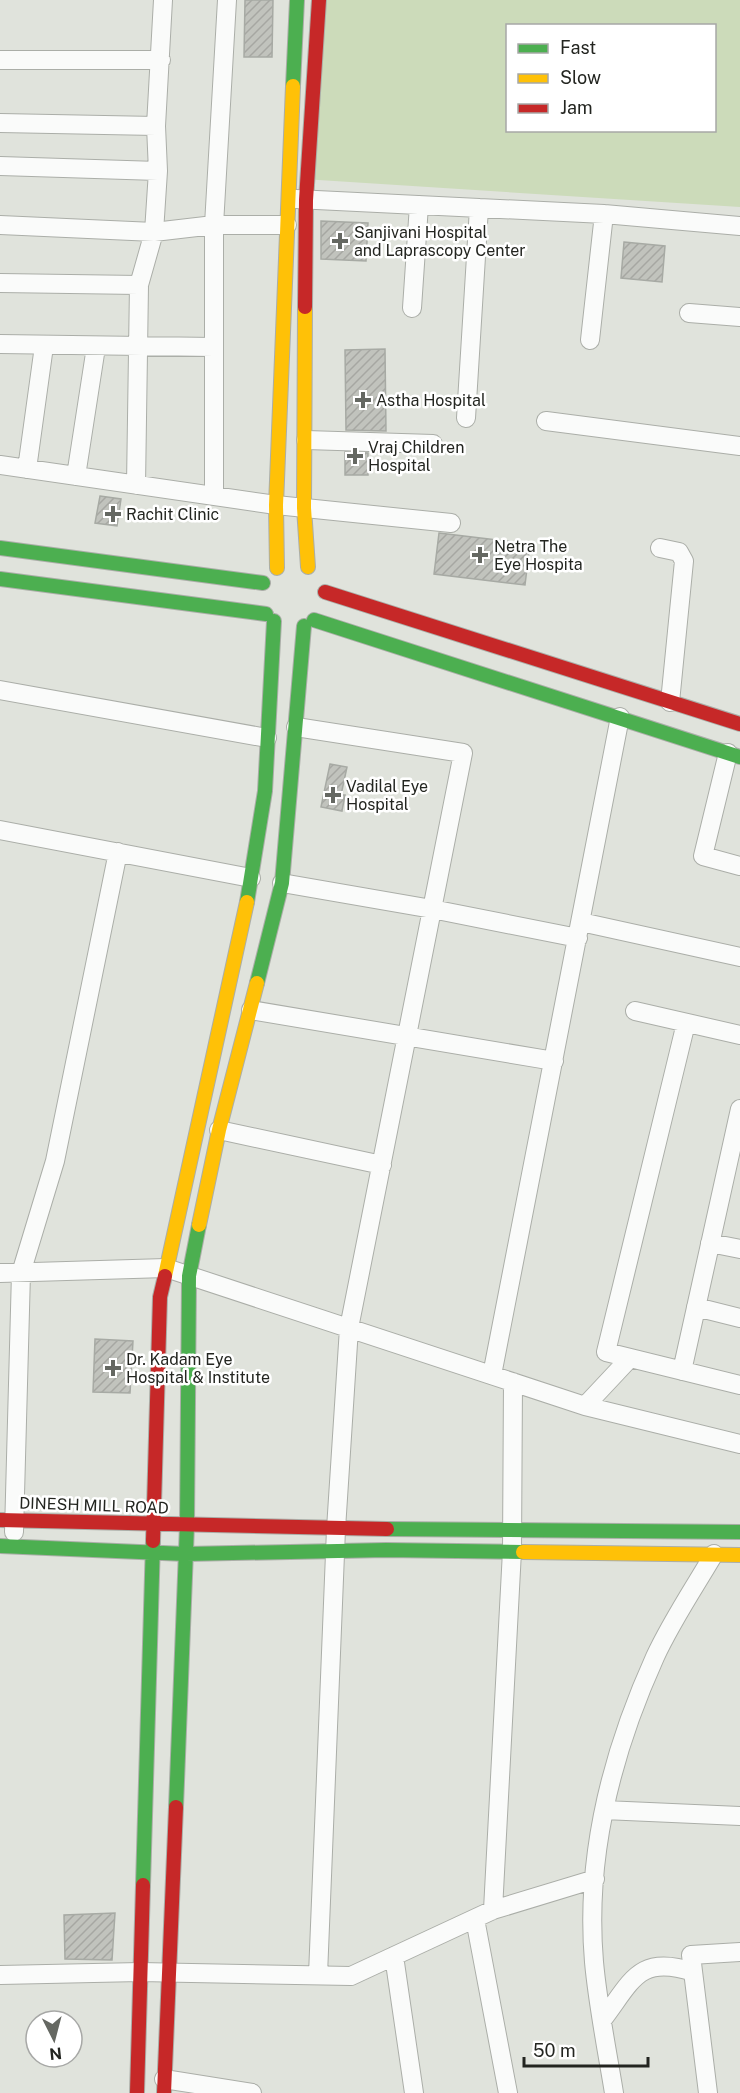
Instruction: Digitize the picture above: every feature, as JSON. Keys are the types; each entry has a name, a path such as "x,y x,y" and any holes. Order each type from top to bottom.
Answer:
{"main road":[{"path":"137,2093 160,1298 251,878 265,791 267,738 294,597 304,508 306,440 297,199 297,0"},
{"path":"164,2086 187,1525 189,1276 219,1130 282,883 296,727 294,597 276,505 287,225 297,199 318,0"},
{"path":"0,548 294,597 670,702 740,724"},
{"path":"0,579 294,597 620,717 734,755"},
{"name":"DINESH MILL ROAD","path":"7,1520 511,1532 629,1530 740,1532"},
{"path":"7,1545 186,1554 335,1550 740,1555"}],"street":[{"path":"136,485 139,285 154,232 158,171 156,126 163,0 156,0"},
{"path":"214,496 214,225 227,0"},
{"path":"0,60 160,60"},
{"path":"0,123 156,126"},
{"path":"0,166 158,171"},
{"path":"297,199 604,214 740,226"},
{"path":"412,308 419,205"},
{"path":"466,418 478,208"},
{"path":"590,340 604,214"},
{"path":"0,225 154,232 214,225 287,225"},
{"path":"0,283 139,285"},
{"path":"689,313 740,317"},
{"path":"0,344 214,347"},
{"path":"27,469 44,346"},
{"path":"76,476 96,347"},
{"path":"546,421 740,447"},
{"path":"306,440 433,444"},
{"path":"0,465 276,505 451,523"},
{"path":"660,548 679,552 684,561 670,702"},
{"path":"0,690 267,738"},
{"path":"492,1375 620,717"},
{"path":"296,727 463,753 349,1328 336,1529 318,1975"},
{"path":"734,755 703,856 740,866"},
{"path":"0,830 251,878"},
{"path":"7,1545 21,1273 55,1161 118,852"},
{"path":"282,883 740,957"},
{"path":"251,1010 554,1061"},
{"path":"635,1011 740,1035"},
{"path":"686,1023 606,1353 740,1385"},
{"path":"682,1371 710,1243 732,1179 740,1109"},
{"path":"219,1130 382,1165"},
{"path":"710,1243 740,1249"},
{"path":"0,1273 166,1268 585,1406 740,1444"},
{"path":"696,1307 740,1318"},
{"path":"585,1406 630,1358"},
{"path":"493,1910 512,1551 513,1382"},
{"path":"614,2093 594,1961 595,1860 604,1810 614,1764 656,1656 714,1554"},
{"path":"604,1810 740,1816"},
{"path":"0,1975 168,1972 351,1976 493,1910 595,1879"},
{"path":"475,1919 508,2093"},
{"path":"708,2093 692,1955 740,1952"},
{"path":"394,1956 414,2093"},
{"path":"603,2019 638,1972 660,1966 677,1966 693,1972"},
{"path":"164,2086 252,2093"}],"green space":[{"path":"315,0 740,0 740,207 303,179"}],"building":[{"path":"245,0 273,0 272,57 244,57"},
{"path":"321,221 368,223 366,261 321,259"},
{"path":"624,242 665,246 662,282 621,278"},
{"path":"385,349 386,431 346,430 345,350"},
{"path":"345,452 368,453 368,475 345,475"},
{"path":"100,496 121,499 117,526 95,523"},
{"path":"439,533 530,544 525,585 434,574"},
{"path":"330,764 347,767 341,795 345,795 342,811 321,807"},
{"path":"95,1339 133,1341 130,1393 93,1392"},
{"path":"115,1913 112,1960 65,1959 64,1915"}],"traffic: fast":[{"path":"293,86 297,0"},
{"path":"0,548 263,583"},
{"path":"0,579 266,614"},
{"path":"314,620 740,757"},
{"path":"247,902 265,791 274,621"},
{"path":"257,983 282,883 304,626"},
{"path":"176,1807 187,1525 189,1276 199,1225"},
{"path":"387,1529 740,1532"},
{"path":"143,1885 153,1541"},
{"path":"0,1546 186,1554 386,1550 523,1552"}],"traffic: slow":[{"path":"277,568 276,505 293,86"},
{"path":"305,307 304,508 308,567"},
{"path":"165,1276 247,902"},
{"path":"199,1225 219,1130 257,983"},
{"path":"523,1552 740,1555"}],"traffic: jam":[{"path":"305,307 306,200 319,0"},
{"path":"325,592 740,724"},
{"path":"153,1541 160,1297 165,1276"},
{"path":"0,1520 387,1529"},
{"path":"164,2093 176,1807"},
{"path":"137,2093 143,1885"}],"place":[{"name":"Sanjivani Hospital and Laprascopy Center","path":"340,241"},
{"name":"Astha Hospital","path":"363,400"},
{"name":"Vraj Children Hospital","path":"355,456"},
{"name":"Rachit Clinic","path":"113,514"},
{"name":"Netra The Eye Hospita","path":"480,555"},
{"name":"Vadilal Eye Hospital","path":"333,795"},
{"name":"Dr. Kadam Eye Hospital & Institute","path":"113,1368"}]}
